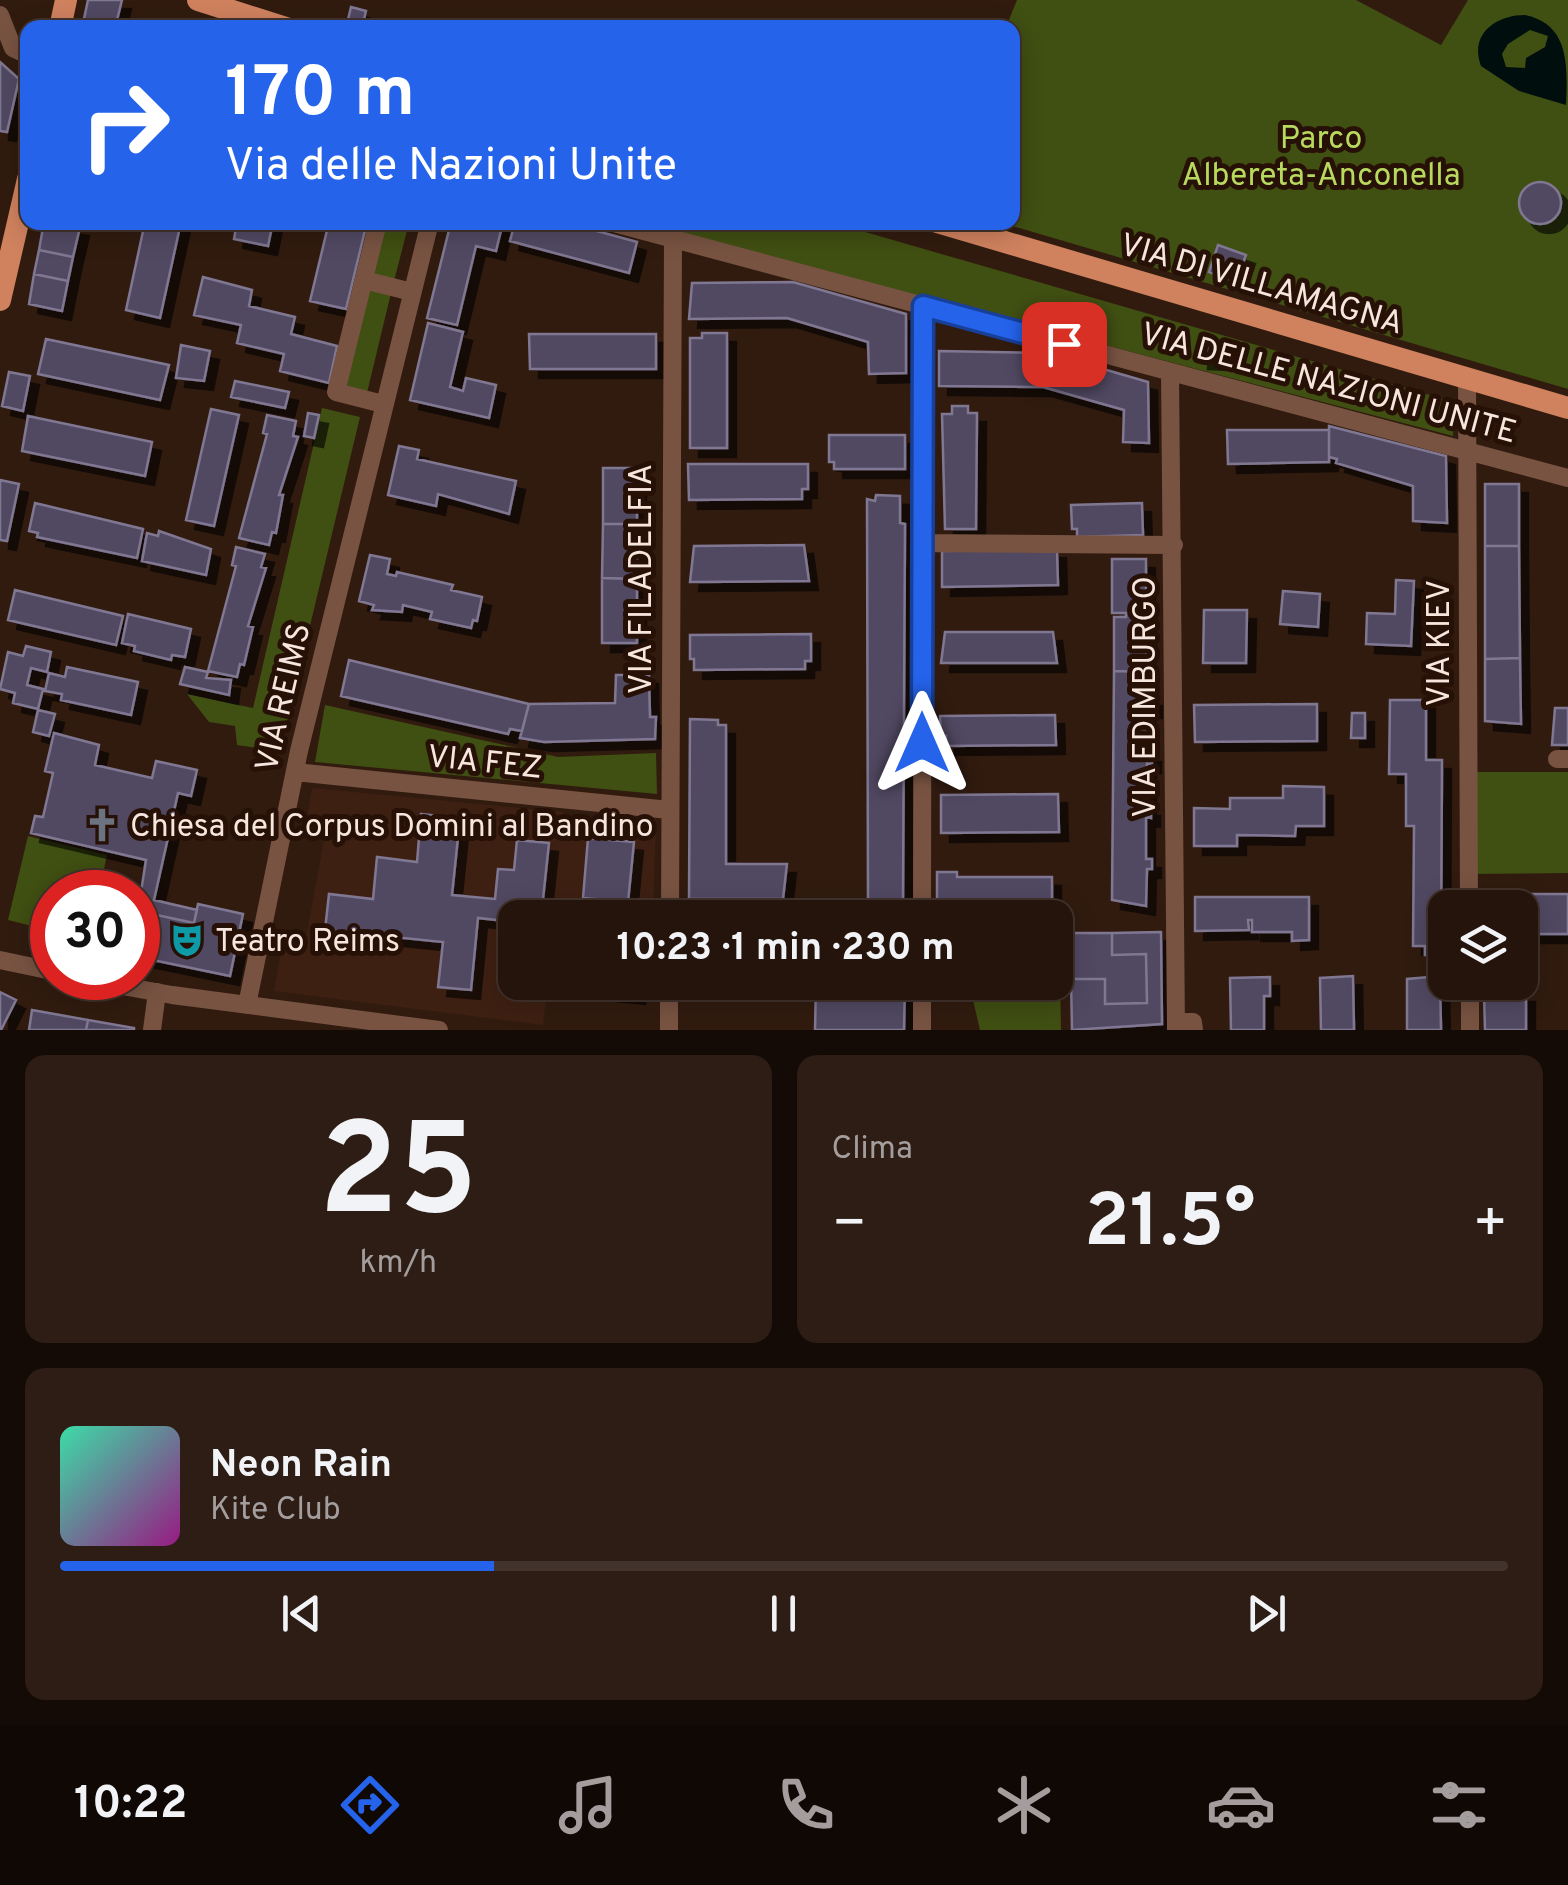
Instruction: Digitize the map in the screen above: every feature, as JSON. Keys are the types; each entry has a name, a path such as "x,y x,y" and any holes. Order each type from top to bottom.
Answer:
{"main road":[{"path":"198,0 261,20"},
{"path":"0,300 20,214"},
{"name":"VIA DI VILLAMAGNA","path":"964,230 1568,408"}],"street":[{"path":"0,16 4,38"},
{"path":"376,230 336,392 383,404"},
{"name":"VIA REIMS","path":"248,1005 295,772 428,230"},
{"name":"VIA DELLE NAZIONI UNITE","path":"638,230 1568,478"},
{"name":"VIA FILADELFIA","path":"670,900 673,240"},
{"path":"364,280 412,292"},
{"path":"922,900 923,306"},
{"name":"VIA EDIMBURGO","path":"1170,372 1182,1028"},
{"name":"VIA KIEV","path":"1466,378 1469,890"},
{"path":"922,543 1174,545"},
{"name":"VIA FEZ","path":"295,772 670,810"},
{"path":"0,960 30,967"},
{"path":"160,992 440,1030"},
{"path":"152,1030 156,1000"},
{"path":"669,1030 670,1000"},
{"path":"922,1000 922,1030"},
{"path":"1470,1000 1470,1030"}],"shaded area":[{"path":"1514,16 1539,20 1557,36 1565,60 1566,105 1519,91 1481,66 1478,55 1482,36 1495,23","holes":["1530,30 1548,36 1545,47 1526,58 1525,68 1506,67 1502,54 1508,44"]},
{"path":"312,788 563,812 566,831 636,830 635,818 656,818 654,900 498,900 498,1000 546,1000 543,1025 274,991 285,931 307,934 325,834 305,829"}],"green space":[{"name":"Parco Albereta-Anconella","path":"1017,0 1356,0 1441,45 1468,0 1568,0 1568,389 1020,228 1020,20 1009,20"},
{"path":"380,230 407,230 394,281 370,274"},
{"path":"665,230 858,230 1454,402 1453,436"},
{"path":"368,288 391,293 367,393 344,387"},
{"path":"322,408 360,417 280,751 237,745 235,726 209,722 187,694 253,708"},
{"path":"325,705 558,757 656,753 657,794 315,762"},
{"path":"1468,772 1568,772 1568,873 1469,874"},
{"path":"28,836 107,855 104,870 30,870 30,926 8,920"},
{"path":"973,1000 1060,1000 1061,1030 980,1030"}],"building":[{"path":"88,0 122,0 117,20 84,20"},
{"path":"351,7 366,11 364,20 348,20"},
{"path":"0,62 19,79 7,132 0,131"},
{"path":"1540,182 1555,188 1561,203 1555,218 1540,224 1525,218 1519,203 1525,188"},
{"path":"43,230 79,230 73,257 39,250"},
{"path":"143,230 179,230 160,318 126,310"},
{"path":"236,230 271,230 268,246 234,239"},
{"path":"327,230 365,230 346,309 310,301"},
{"path":"449,230 501,230 496,251 476,246 457,325 427,318"},
{"path":"513,230 593,230 637,242 629,273 510,241"},
{"path":"1218,245 1246,255 1236,282 1209,272"},
{"path":"39,250 73,257 68,281 34,274"},
{"path":"34,274 68,281 62,311 29,304"},
{"path":"203,277 252,290 249,306 295,317 291,334 337,346 329,383 280,371 284,354 237,343 241,325 194,315"},
{"path":"793,282 906,314 906,373 869,374 868,342 787,318 689,319 692,283"},
{"path":"428,323 463,332 450,387 463,391 466,378 496,385 489,418 410,400"},
{"path":"702,333 727,333 727,448 690,448 690,338 702,338"},
{"path":"529,334 656,334 656,369 530,369"},
{"path":"46,339 169,365 160,400 38,374"},
{"path":"1200,343 1218,344 1217,361 1199,360"},
{"path":"181,345 210,351 204,381 176,378"},
{"path":"939,351 1048,353 1148,382 1149,443 1123,442 1124,410 1043,387 939,386"},
{"path":"9,372 30,376 23,411 2,406"},
{"path":"235,381 289,392 285,408 231,397"},
{"path":"952,406 968,406 968,413 977,413 976,529 945,529 942,414 952,414"},
{"path":"211,409 239,415 214,526 186,520"},
{"path":"308,413 319,415 314,438 304,436"},
{"path":"267,415 296,421 293,436 298,437 279,495 283,495 276,533 272,532 269,545 239,538 267,434 263,433"},
{"path":"28,416 152,442 145,476 22,451"},
{"path":"1329,426 1446,456 1447,523 1413,521 1413,486 1336,463 1337,459 1329,457"},
{"path":"1227,430 1329,430 1329,462 1228,464"},
{"path":"829,435 905,435 905,469 834,469 834,462 829,462"},
{"path":"399,446 419,450 417,459 516,481 509,514 438,494 436,506 388,495"},
{"path":"688,464 808,464 808,489 802,489 802,499 689,500"},
{"path":"603,468 637,468 637,524 603,524"},
{"path":"0,480 19,484 7,541 0,540"},
{"path":"1485,484 1519,484 1519,546 1485,546"},
{"path":"876,495 900,496 900,523 905,524 903,900 868,899 867,499 875,501"},
{"path":"35,503 143,529 137,558 37,537 38,533 29,531"},
{"path":"1142,503 1143,535 1077,537 1077,529 1072,529 1071,505"},
{"path":"603,524 637,524 637,579 602,578"},
{"path":"159,531 211,549 206,575 142,561 147,533 158,536"},
{"path":"804,545 809,581 690,582 694,546"},
{"path":"1485,546 1519,546 1520,658 1485,659"},
{"path":"236,547 265,554 261,567 266,568 248,626 253,627 244,665 240,664 237,677 208,671 236,566 232,565"},
{"path":"1057,549 1058,585 942,587 942,551"},
{"path":"370,555 390,559 387,574 396,576 397,572 453,585 451,590 482,597 477,621 473,620 471,628 430,619 432,612 403,605 402,612 372,610 374,605 359,601"},
{"path":"1112,559 1146,559 1146,672 1114,671 1114,617 1126,617 1126,613 1112,613"},
{"path":"602,578 637,579 637,643 602,643"},
{"path":"1396,580 1414,581 1411,646 1366,644 1367,613 1395,614"},
{"path":"15,590 123,616 116,645 8,620"},
{"path":"1283,591 1320,594 1318,627 1280,624"},
{"path":"1204,610 1247,610 1246,663 1203,663"},
{"path":"128,614 191,629 185,657 172,655 171,660 134,651 135,646 122,643"},
{"path":"945,632 1053,632 1057,663 941,663"},
{"path":"811,634 811,661 805,661 805,669 694,670 694,659 690,659 690,635"},
{"path":"26,646 51,652 47,672 31,668 27,685 43,689 38,709 13,703 15,693 0,689 8,652 23,656"},
{"path":"1520,658 1521,724 1485,721 1485,659"},
{"path":"349,660 529,704 522,731 510,729 508,734 341,696"},
{"path":"67,667 138,682 131,715 61,700 62,694 45,691 49,673 65,677"},
{"path":"185,667 208,672 206,678 231,680 229,695 180,684"},
{"path":"1114,671 1146,672 1147,697 1153,697 1153,709 1146,709 1146,753 1152,753 1152,764 1147,763 1147,807 1151,807 1151,818 1146,817 1146,859 1152,859 1152,869 1147,869 1146,906 1112,900"},
{"path":"616,675 649,675 650,717 656,717 655,739 544,742 520,738 529,704 615,703"},
{"path":"1390,700 1426,700 1426,760 1442,760 1441,890 1428,890 1428,955 1425,946 1413,946 1414,826 1406,826 1406,774 1389,774"},
{"path":"1317,704 1317,741 1195,742 1194,705"},
{"path":"1555,708 1568,708 1568,745 1552,745"},
{"path":"38,710 55,714 49,736 33,732"},
{"path":"1352,713 1365,713 1365,738 1351,738"},
{"path":"1055,715 1056,745 946,746 946,736 941,736 940,716"},
{"path":"690,719 718,720 718,725 726,725 726,864 787,864 783,899 689,899"},
{"name":"Chiesa del Corpus Domini al Bandino","path":"54,733 99,745 95,765 152,778 156,761 197,770 191,796 178,793 160,873 160,870 144,870 146,860 31,833 35,816 43,817 53,773 45,771"},
{"path":"1283,786 1324,787 1324,826 1296,826 1295,836 1237,835 1237,846 1194,846 1194,808 1230,809 1230,798 1283,798"},
{"path":"1058,794 1059,832 941,833 941,795"},
{"path":"421,814 460,818 452,895 495,899 498,869 514,870 517,840 549,843 543,900 498,900 498,920 478,918 471,990 438,987 443,942 325,930 329,894 373,899 377,857 417,862"},
{"path":"588,838 634,842 628,900 583,898"},
{"path":"937,872 957,872 957,877 1052,877 1052,900 937,900"},
{"path":"1538,894 1568,894 1568,934 1538,934"},
{"path":"1195,897 1309,897 1309,940 1292,941 1292,932 1252,932 1252,920 1248,920 1249,930 1195,931"},
{"name":"Chiesa del Corpus Domini al Bandino","path":"160,901 197,910 194,923 160,916"},
{"name":"Teatro Reims","path":"198,904 243,914 230,976 160,962 160,916 194,923"},
{"path":"1161,932 1162,1024 1072,1030 1073,979 1105,979 1105,1004 1147,1003 1146,954 1112,955 1112,933"},
{"path":"1073,933 1112,933 1112,955 1146,954 1147,1003 1105,1004 1105,979 1073,979"},
{"path":"1353,976 1354,1030 1321,1030 1320,978"},
{"path":"1270,977 1270,996 1264,996 1264,1030 1231,1030 1230,978"},
{"path":"1428,977 1428,1000 1440,1000 1441,1030 1407,1030 1407,979"},
{"path":"0,992 16,1000 1,1030 0,1030"},
{"path":"816,1000 905,1000 904,1030 815,1030"},
{"path":"1484,1000 1526,1000 1526,1030 1485,1030"},
{"path":"32,1010 88,1020 86,1030 29,1030"},
{"path":"88,1020 134,1028 134,1030 86,1030"}],"place":[{"name":"Chiesa del Corpus Domini al Bandino","path":"102,825"},
{"name":"Teatro Reims","path":"187,940"}],"route":[{"path":"922,743 923,306 1064,344"}]}
